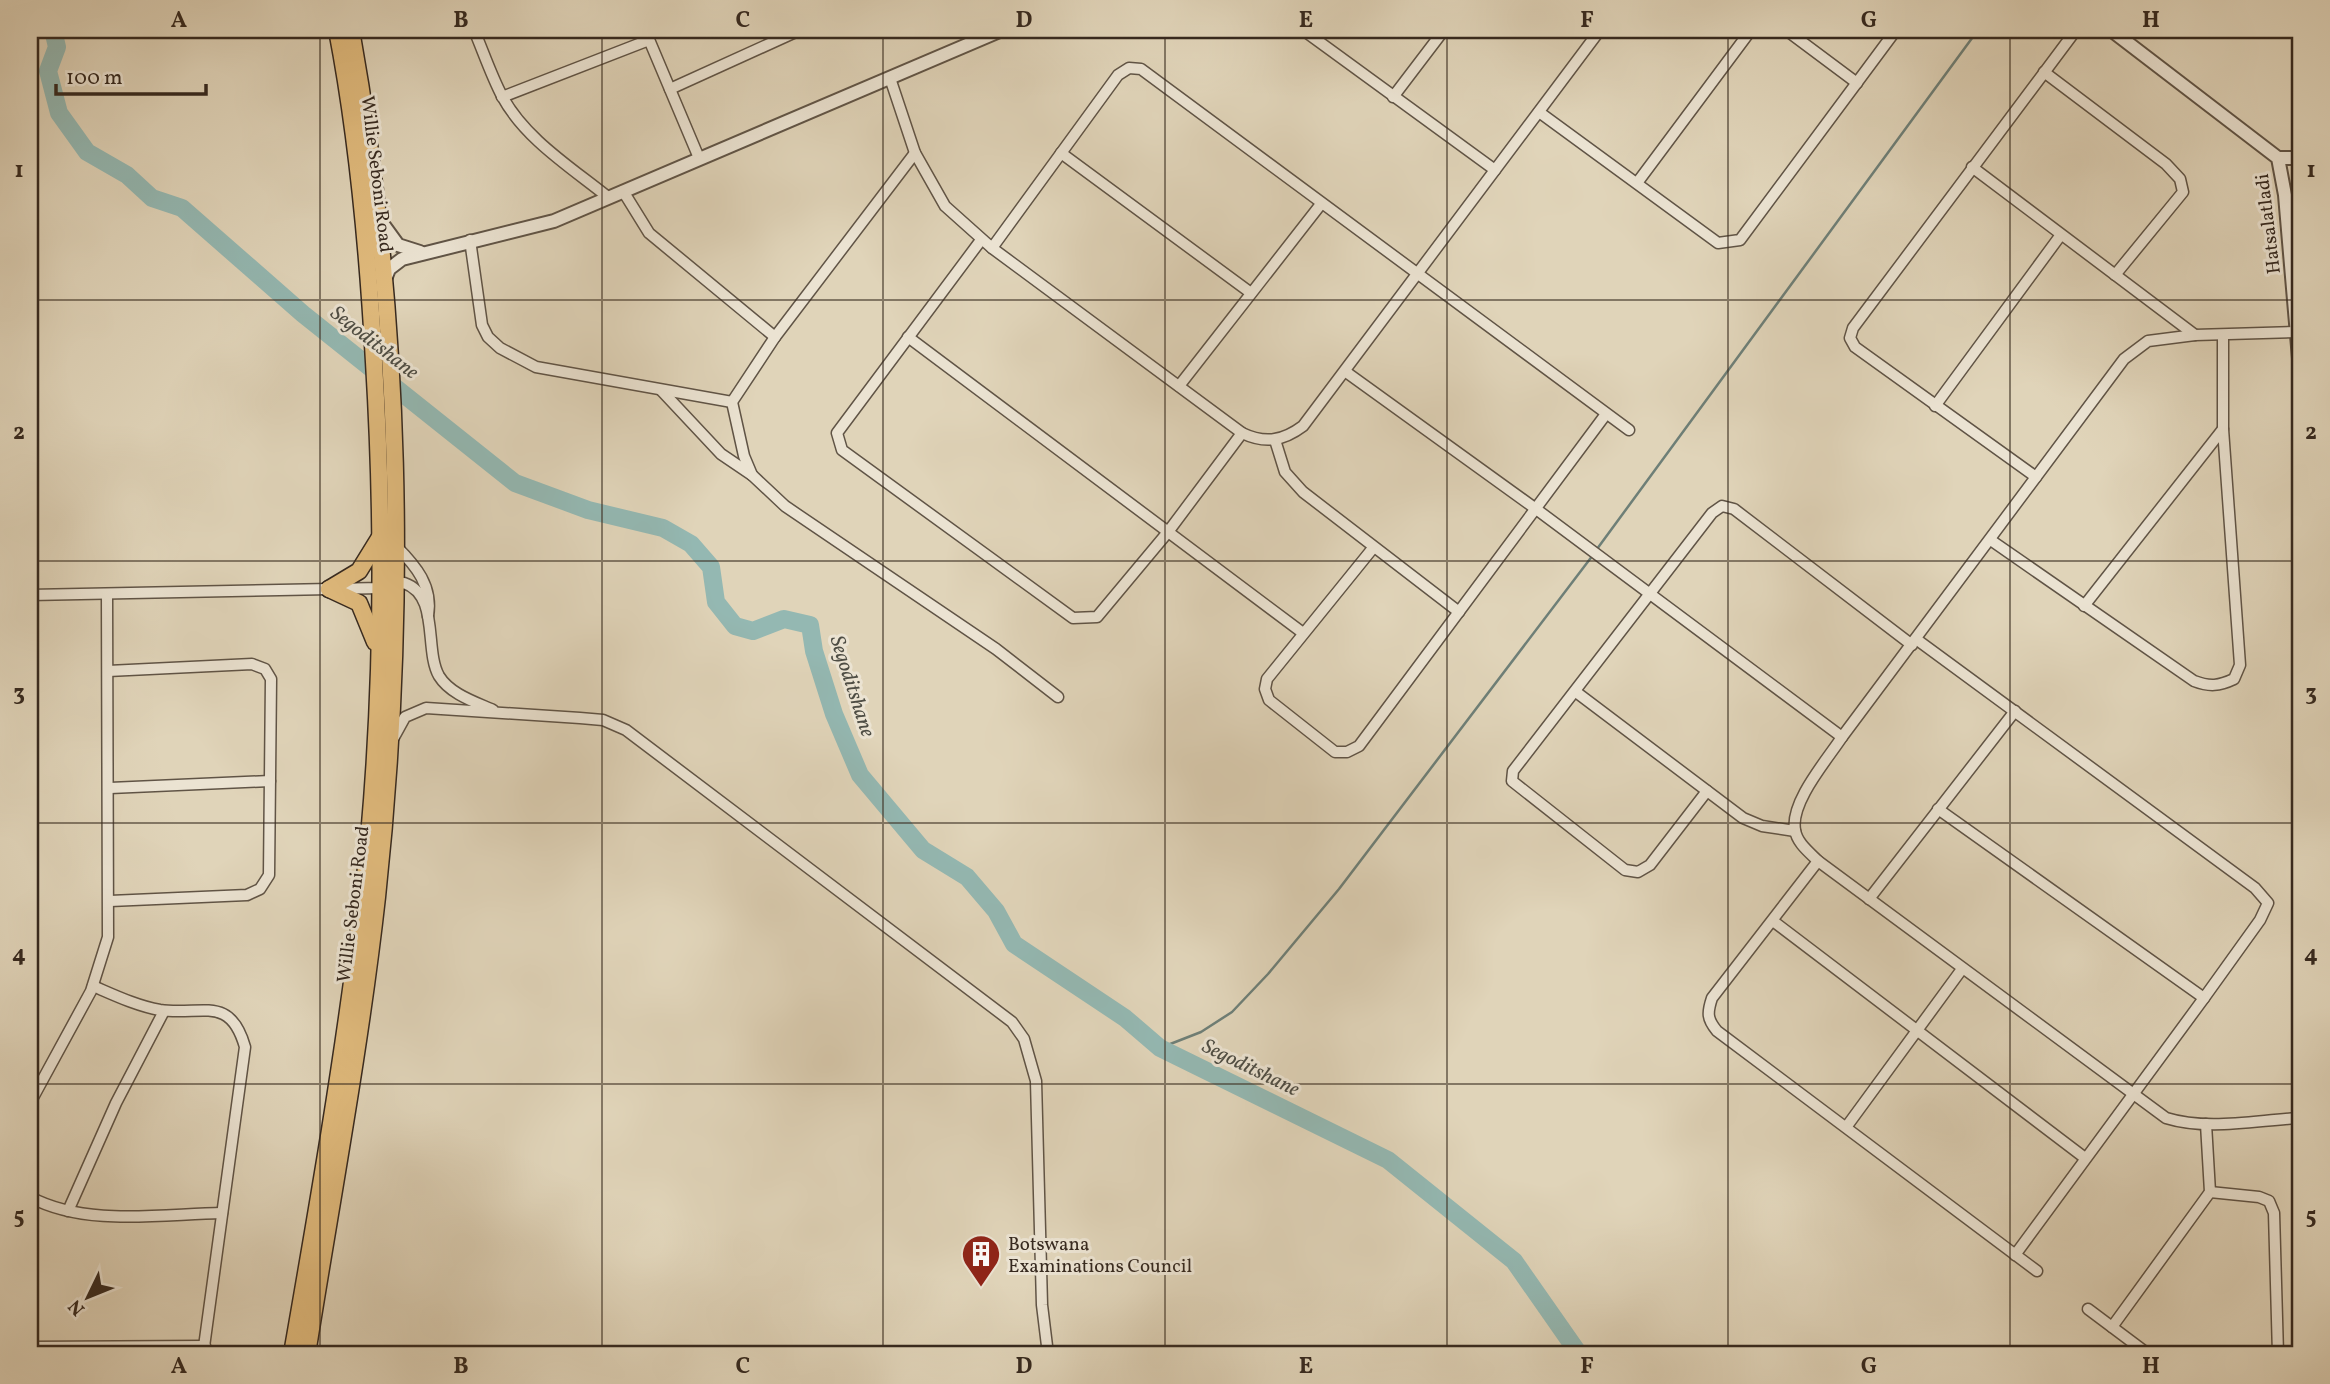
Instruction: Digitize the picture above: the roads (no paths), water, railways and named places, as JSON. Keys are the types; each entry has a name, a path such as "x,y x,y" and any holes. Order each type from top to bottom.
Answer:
{"main road":[{"name":"Willie Seboni Road","path":"337,30 379,323"},
{"name":"Willie Seboni Road","path":"351,30 376,207 383,285 379,323"},
{"path":"379,323 387,455"},
{"name":"Willie Seboni Road","path":"307,1354 377,899 390,751 388,585 382,533 387,455"},
{"name":"Willie Seboni Road","path":"292,1354 326,1159 362,902 379,654 396,546 387,455"},
{"path":"329,589 359,571 382,533"},
{"path":"329,589 359,603 379,654"}],"street":[{"path":"474,30 502,97 539,142 609,198"},
{"path":"670,89 800,30"},
{"path":"383,285 394,264 420,252 554,221 1002,30"},
{"path":"1303,30 1495,170"},
{"path":"1393,97 1444,30"},
{"path":"890,78 915,153 944,206 981,240 1242,433 1256,439 1275,440 1292,434 1303,425 1346,372 1600,30"},
{"path":"1637,183 1751,30"},
{"path":"1786,30 1857,83"},
{"path":"1539,112 1718,243 1740,240 1896,30"},
{"path":"2036,477 1855,347 1850,338 1853,328 2076,30"},
{"name":"Hatsalatladi","path":"2111,30 2278,158 2285,195 2300,370"},
{"path":"502,97 647,35 699,158"},
{"path":"992,248 1118,75 1129,68 1141,69 1629,430"},
{"path":"2045,72 2166,164 2180,179 2183,192 2115,275"},
{"path":"752,475 744,456 732,402 775,337 915,153"},
{"path":"1061,153 1251,293"},
{"path":"2278,158 2300,158"},
{"path":"1972,167 2060,236 2195,335"},
{"path":"623,191 649,233 775,337"},
{"path":"1179,386 1321,204"},
{"path":"376,207 391,240 403,248 420,252"},
{"path":"1935,406 2060,236"},
{"path":"470,240 482,325 488,337 500,348 536,367 732,402"},
{"path":"981,240 837,433 842,450 1073,618 1097,617 1168,532 1242,433"},
{"path":"2298,332 2195,335 2148,341 2124,359 1992,541 1842,737 1800,801 1795,831 1802,846 1818,861 2166,1118 2182,1123 2206,1124 2300,1118"},
{"path":"1992,541 2194,681 2208,686 2220,685 2234,679 2240,665 2223,429 2223,336"},
{"path":"908,337 1304,633"},
{"path":"1346,372 1536,509 1842,737"},
{"path":"660,390 721,454 752,475 785,506 996,649 1058,696"},
{"path":"1373,548 1267,679 1265,689 1269,700 1335,752 1347,752 1359,746 1606,414"},
{"path":"2084,606 2223,429"},
{"path":"1275,440 1284,472 1303,492 1460,612"},
{"path":"1707,791 1650,865 1638,872 1625,870 1512,781 1513,771 1712,513 1722,506 1734,509 1914,642 2015,711 2264,896 2268,903 2260,920 2015,1255"},
{"path":"396,546 425,583 430,602 428,617"},
{"path":"30,595 329,589 404,583 414,589 428,617 438,674 461,695 500,713"},
{"path":"30,1103 93,986 108,937 110,788 107,594"},
{"path":"108,671 252,664 265,670 271,679 269,875 260,889 247,895 110,901"},
{"path":"1576,692 1743,818 1762,826 1795,831"},
{"path":"390,751 399,725 412,712 426,708 603,720 626,730 1012,1022 1024,1039 1036,1081 1042,1305 1048,1354"},
{"path":"1869,899 2015,711"},
{"path":"110,788 270,780"},
{"path":"1938,809 2204,998"},
{"path":"1818,861 1712,998 1707,1011 1709,1021 1717,1031 2037,1271"},
{"path":"1773,920 2085,1158"},
{"path":"1847,1126 1962,969"},
{"path":"30,1347 204,1350 245,1047 240,1030 226,1014 208,1009 164,1011 93,986"},
{"path":"68,1211 116,1103 164,1011"},
{"path":"30,1078 40,1083"},
{"path":"2112,1327 2210,1192 2206,1124"},
{"path":"2210,1192 2259,1197 2269,1201 2274,1213 2278,1354"},
{"path":"30,1197 47,1206 105,1215 222,1213"},
{"path":"2088,1309 2148,1354"}],"waterway":[{"name":"Segoditshane","path":"53,30 57,47 48,71 59,113 87,152 127,175 152,198 182,208 303,314 515,483 588,510 663,528 691,544 711,567 716,602 735,626 753,631 784,619 810,625 814,651 834,714 860,775 923,850 967,877 996,911 1014,944 1125,1018 1160,1048 1388,1160 1514,1261 1579,1354"},
{"path":"1597,549 1978,30"},
{"path":"1160,1048 1201,1032 1232,1012 1268,974 1339,889 1593,555"}],"place":[{"name":"Botswana Examinations Council","path":"981,1288"}]}
